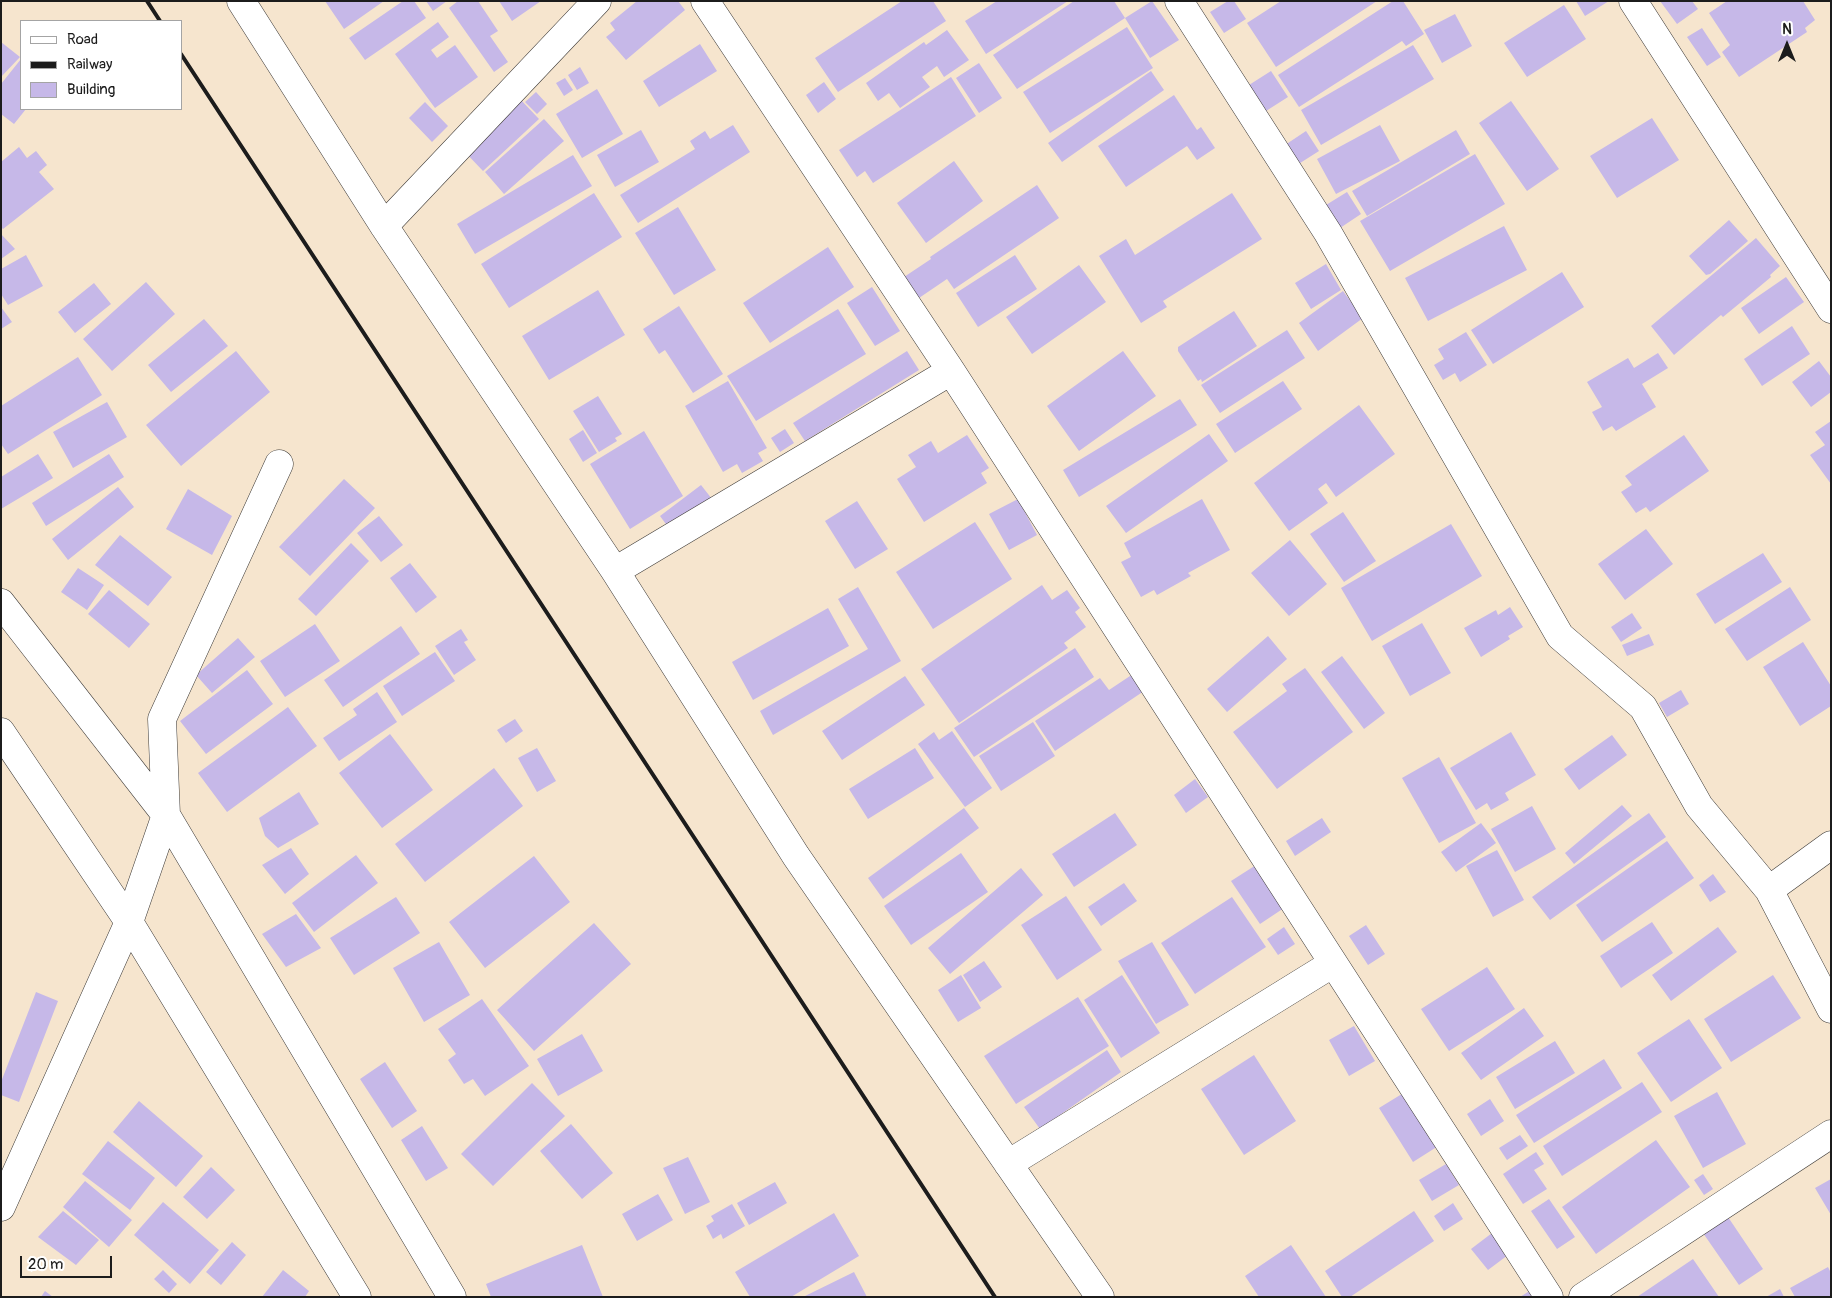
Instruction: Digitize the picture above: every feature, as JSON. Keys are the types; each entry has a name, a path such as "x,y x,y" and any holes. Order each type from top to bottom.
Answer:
{"street":[{"path":"241,1 384,226 615,571 796,856 1100,1297"},
{"path":"384,226 597,1"},
{"path":"705,1 951,372 1549,1297"},
{"path":"1179,1 1328,233 1560,636 1643,707 1699,806 1769,890 1831,1009"},
{"path":"1633,1 1831,309"},
{"path":"615,571 951,372"},
{"path":"1,1207 129,922 166,815 162,719 279,464"},
{"path":"1,603 166,815 452,1297"},
{"path":"1,732 129,922 358,1297"},
{"path":"1769,890 1831,845"},
{"path":"1008,1164 1332,964"},
{"path":"1583,1297 1831,1134"}],"building":[{"path":"325,1 384,1 344,29"},
{"path":"403,1 414,1 426,18 365,60 349,38"},
{"path":"426,1 447,1 433,11"},
{"path":"458,1 478,1 498,31 490,36 508,62 494,72 449,8"},
{"path":"499,1 541,1 512,21"},
{"path":"637,1 678,1 685,10 626,60 606,37 615,30 610,23"},
{"path":"902,1 933,1 946,21 838,92 815,58"},
{"path":"997,1 1068,1 986,54 965,21"},
{"path":"1074,1 1114,1 1125,18 1017,89 993,55"},
{"path":"1152,1 1179,40 1150,58 1125,18"},
{"path":"1228,1 1234,1 1246,19 1224,33 1210,12"},
{"path":"1281,1 1377,1 1276,67 1247,23"},
{"path":"1393,1 1403,1 1424,34 1406,46 1402,41 1299,107 1278,75"},
{"path":"1576,1 1609,1 1585,16"},
{"path":"1660,1 1692,1 1698,9 1677,24"},
{"path":"1727,1 1803,1 1815,20 1805,28 1807,32 1739,77 1722,52 1730,45 1709,13"},
{"path":"1564,5 1586,39 1527,77 1504,43"},
{"path":"1455,14 1472,46 1442,63 1424,30"},
{"path":"438,22 449,37 431,50 437,58 455,45 478,77 435,108 395,54"},
{"path":"1127,27 1153,68 1050,133 1023,92"},
{"path":"1702,28 1721,57 1707,66 1687,37"},
{"path":"947,30 969,60 944,77 937,66 922,77 930,87 900,108 889,93 878,101 866,83 924,42 926,45"},
{"path":"1,42 20,57 1,77"},
{"path":"700,44 717,71 659,107 643,81"},
{"path":"1413,45 1434,79 1321,145 1301,110"},
{"path":"20,60 20,110 25,110 14,124 1,114 1,84"},
{"path":"979,63 1002,98 979,113 956,78"},
{"path":"580,67 589,83 577,90 568,75"},
{"path":"1151,71 1164,90 1062,162 1048,143"},
{"path":"1271,71 1288,97 1266,111 1249,85"},
{"path":"951,77 976,116 873,183 865,171 857,177 839,150"},
{"path":"565,78 573,90 564,96 556,83"},
{"path":"824,82 836,99 818,113 806,95"},
{"path":"597,89 623,134 582,158 556,114"},
{"path":"536,92 547,104 537,114 525,102"},
{"path":"1174,95 1197,130 1201,127 1215,148 1197,160 1187,146 1126,187 1098,146"},
{"path":"520,99 539,119 483,171 464,151"},
{"path":"1511,101 1559,169 1527,191 1479,123"},
{"path":"425,102 448,126 432,142 409,118"},
{"path":"1652,118 1679,160 1617,198 1590,156"},
{"path":"544,119 564,141 504,194 485,172"},
{"path":"733,125 750,152 638,223 620,195 695,149 690,141 705,131 710,139"},
{"path":"1380,125 1400,161 1336,194 1317,159"},
{"path":"641,130 659,162 615,187 597,155"},
{"path":"1456,130 1470,154 1367,216 1352,191"},
{"path":"1306,131 1319,151 1297,165 1285,145"},
{"path":"19,147 27,158 36,151 47,165 39,172 54,189 3,229 1,227 1,162"},
{"path":"1475,154 1505,204 1390,271 1360,221"},
{"path":"573,155 592,186 475,254 457,224"},
{"path":"954,161 983,201 926,243 897,203"},
{"path":"1037,185 1059,218 954,289 947,279 919,298 904,277 931,259 930,257"},
{"path":"1347,192 1361,214 1340,228 1326,205"},
{"path":"594,193 622,237 509,308 481,264"},
{"path":"1232,193 1262,239 1163,301 1167,307 1141,323 1099,256 1126,239 1135,255"},
{"path":"678,207 716,270 674,295 635,233"},
{"path":"1729,220 1748,241 1710,274 1706,275 1689,256"},
{"path":"1504,226 1527,270 1428,321 1405,278"},
{"path":"1,234 15,249 1,259"},
{"path":"1756,238 1780,266 1770,275 1771,277 1723,317 1721,315 1674,355 1651,326"},
{"path":"828,247 854,287 770,343 743,303"},
{"path":"26,255 43,286 8,305 1,294 1,269"},
{"path":"1015,255 1037,289 978,327 956,293"},
{"path":"1326,264 1341,290 1311,309 1295,283"},
{"path":"1079,265 1106,302 1032,354 1006,317"},
{"path":"1562,272 1584,307 1493,364 1471,330"},
{"path":"1786,277 1804,302 1759,334 1741,308"},
{"path":"146,282 175,314 112,371 83,339"},
{"path":"94,283 111,304 75,333 58,312"},
{"path":"872,287 900,331 875,346 847,303"},
{"path":"598,290 625,335 549,380 522,336"},
{"path":"1343,291 1363,318 1318,351 1299,323"},
{"path":"679,306 723,374 693,393 665,350 659,354 643,329"},
{"path":"1,307 12,322 1,329"},
{"path":"838,309 866,354 756,421 727,376"},
{"path":"1234,311 1257,346 1202,382 1201,379 1198,381 1178,351 1178,347"},
{"path":"204,319 228,346 171,392 148,365"},
{"path":"1792,326 1810,354 1762,386 1744,359"},
{"path":"1287,330 1305,358 1220,413 1201,385"},
{"path":"1466,332 1487,365 1460,382 1455,373 1443,380 1434,365 1444,359 1438,349"},
{"path":"236,351 270,392 181,466 146,425"},
{"path":"907,351 919,370 805,441 793,423"},
{"path":"1123,351 1156,396 1079,451 1047,406"},
{"path":"1658,353 1668,368 1642,384 1656,407 1616,431 1612,426 1603,431 1592,412 1602,407 1587,382 1628,358 1634,368"},
{"path":"78,357 102,395 8,454 1,444 1,406"},
{"path":"1819,361 1831,377 1831,392 1811,407 1792,382"},
{"path":"728,381 767,448 758,453 763,461 742,473 737,464 723,472 685,406"},
{"path":"1283,381 1302,409 1235,453 1216,424"},
{"path":"598,396 622,434 615,438 617,441 599,452 573,411"},
{"path":"1180,399 1197,425 1079,497 1063,470"},
{"path":"107,402 127,437 73,468 53,432"},
{"path":"1359,405 1395,454 1336,497 1326,483 1318,489 1328,503 1289,531 1254,483"},
{"path":"1831,421 1831,484 1810,455 1825,445 1815,432"},
{"path":"785,429 794,443 780,452 771,438"},
{"path":"583,430 597,453 583,462 569,439"},
{"path":"644,431 683,496 630,529 590,464"},
{"path":"1209,434 1228,461 1126,533 1106,506"},
{"path":"967,435 989,468 981,473 987,483 924,522 897,479 916,467 908,455 931,441 938,453"},
{"path":"1684,435 1709,471 1650,512 1646,507 1636,513 1621,492 1632,485 1625,476"},
{"path":"38,454 53,478 1,509 1,477"},
{"path":"109,454 124,477 46,526 32,503"},
{"path":"344,479 375,508 310,576 279,547"},
{"path":"701,485 712,499 671,531 660,516"},
{"path":"118,487 134,507 68,560 52,539"},
{"path":"188,489 232,516 212,555 166,529"},
{"path":"1018,499 1037,535 1009,550 989,514"},
{"path":"1202,499 1230,550 1188,573 1191,576 1157,595 1154,590 1141,597 1121,562 1131,557 1124,543"},
{"path":"857,501 888,549 855,569 825,521"},
{"path":"1343,512 1376,561 1344,582 1310,534"},
{"path":"379,516 403,545 381,562 357,533"},
{"path":"975,522 1012,579 933,629 896,572"},
{"path":"1451,524 1482,576 1372,641 1341,588"},
{"path":"1646,529 1673,564 1625,600 1598,564"},
{"path":"120,535 172,577 148,606 95,565"},
{"path":"1290,540 1327,584 1289,616 1251,573"},
{"path":"351,543 369,561 316,616 298,599"},
{"path":"1763,553 1782,582 1715,624 1696,594"},
{"path":"410,563 437,597 416,613 390,578"},
{"path":"78,568 104,585 87,610 61,592"},
{"path":"1042,585 1052,600 1067,590 1080,608 1075,612 1086,627 1064,643 1068,648 959,723 921,669"},
{"path":"858,587 901,661 773,735 760,711 868,649 838,599"},
{"path":"1790,587 1811,620 1747,661 1725,629"},
{"path":"109,590 150,624 129,648 88,614"},
{"path":"1510,607 1523,627 1508,636 1510,639 1481,657 1464,628 1496,610 1498,615"},
{"path":"828,608 849,646 753,700 732,662"},
{"path":"1632,613 1642,628 1621,642 1611,627"},
{"path":"1422,623 1451,673 1410,696 1382,646"},
{"path":"315,624 340,661 285,697 260,661"},
{"path":"401,626 420,654 343,707 324,680"},
{"path":"461,629 468,640 464,642 476,660 454,675 435,646"},
{"path":"1649,634 1654,645 1627,656 1622,645"},
{"path":"1268,636 1287,659 1227,712 1207,689"},
{"path":"238,638 255,657 212,693 196,675"},
{"path":"1803,642 1831,686 1831,706 1800,726 1763,667"},
{"path":"1075,648 1094,677 974,757 954,728"},
{"path":"435,652 455,681 402,716 383,686"},
{"path":"1342,656 1385,713 1364,729 1321,672"},
{"path":"1305,668 1353,732 1277,789 1233,732 1287,691 1282,684"},
{"path":"247,670 273,704 206,754 180,721"},
{"path":"1133,674 1144,691 1055,751 1035,721 1100,678 1109,690"},
{"path":"905,676 925,705 842,760 822,731"},
{"path":"1681,690 1689,704 1667,717 1659,703"},
{"path":"377,692 397,722 339,761 323,738 357,715 353,709"},
{"path":"288,707 317,746 227,812 198,773"},
{"path":"515,719 523,731 506,743 497,730"},
{"path":"1033,722 1055,756 1001,791 979,756"},
{"path":"952,731 992,788 965,807 918,744 934,732 939,740"},
{"path":"1511,732 1536,775 1505,793 1509,800 1491,810 1487,803 1476,810 1450,768"},
{"path":"390,734 433,790 382,828 339,773"},
{"path":"1612,735 1627,755 1579,790 1564,769"},
{"path":"537,748 556,781 537,792 518,758"},
{"path":"915,748 934,778 868,819 849,789"},
{"path":"1439,757 1476,823 1439,843 1402,778"},
{"path":"494,768 523,806 425,882 395,844"},
{"path":"1195,779 1208,797 1186,813 1174,795"},
{"path":"299,792 319,824 278,848 265,836 259,818"},
{"path":"1622,805 1632,816 1574,864 1565,853"},
{"path":"1532,806 1556,849 1515,872 1491,829"},
{"path":"964,808 979,828 883,899 868,878"},
{"path":"1115,813 1137,845 1074,887 1052,854"},
{"path":"1649,813 1666,837 1550,920 1532,897"},
{"path":"1322,818 1331,832 1295,856 1286,841"},
{"path":"1481,823 1496,843 1456,872 1441,852"},
{"path":"1667,841 1694,878 1602,942 1576,905"},
{"path":"291,848 309,874 285,894 262,865"},
{"path":"1497,850 1524,900 1493,917 1466,866"},
{"path":"961,853 988,892 911,945 884,906"},
{"path":"356,855 378,883 314,932 292,903"},
{"path":"534,856 570,902 485,968 449,922"},
{"path":"1256,865 1284,908 1260,924 1231,881"},
{"path":"1021,868 1043,895 950,974 928,948"},
{"path":"1713,874 1726,892 1710,902 1699,885"},
{"path":"1124,883 1137,901 1101,926 1088,907"},
{"path":"1066,896 1102,950 1057,980 1021,925"},
{"path":"396,897 420,933 354,975 330,938"},
{"path":"1232,897 1266,947 1195,994 1161,943"},
{"path":"296,914 321,948 286,967 262,934"},
{"path":"1652,922 1673,953 1621,988 1600,956"},
{"path":"594,923 631,964 534,1051 497,1010"},
{"path":"1366,925 1385,954 1368,965 1349,936"},
{"path":"1284,927 1295,944 1278,955 1267,939"},
{"path":"1718,927 1737,952 1671,1001 1652,975"},
{"path":"439,942 470,995 424,1022 393,968"},
{"path":"1152,942 1189,1005 1156,1024 1118,961"},
{"path":"984,961 1002,987 980,1002 963,975"},
{"path":"1487,967 1515,1009 1449,1051 1421,1009"},
{"path":"961,975 981,1008 958,1022 938,990"},
{"path":"1122,975 1160,1033 1121,1058 1084,1000"},
{"path":"1773,975 1801,1018 1731,1062 1704,1019"},
{"path":"36,992 58,1001 19,1102 1,1095 1,1082"},
{"path":"1078,997 1109,1046 1016,1104 984,1056"},
{"path":"482,999 529,1066 485,1096 473,1079 464,1084 448,1060 456,1054 438,1029"},
{"path":"1524,1008 1544,1036 1481,1080 1461,1053"},
{"path":"1689,1019 1722,1068 1671,1102 1637,1053"},
{"path":"1354,1026 1375,1061 1349,1076 1329,1040"},
{"path":"582,1034 603,1071 558,1096 537,1059"},
{"path":"1555,1041 1575,1073 1515,1109 1496,1077"},
{"path":"1107,1050 1121,1072 1040,1129 1024,1107"},
{"path":"1254,1055 1296,1121 1244,1155 1201,1089"},
{"path":"1604,1059 1622,1088 1534,1143 1516,1115"},
{"path":"385,1062 417,1111 392,1128 360,1079"},
{"path":"1642,1082 1662,1112 1562,1176 1543,1146"},
{"path":"532,1083 565,1116 493,1186 461,1154"},
{"path":"1410,1089 1443,1143 1413,1162 1379,1108"},
{"path":"1717,1092 1746,1144 1703,1168 1674,1116"},
{"path":"1490,1099 1504,1121 1481,1136 1467,1114"},
{"path":"139,1101 203,1156 176,1187 113,1132"},
{"path":"571,1124 613,1173 582,1199 540,1151"},
{"path":"422,1126 448,1168 426,1181 401,1140"},
{"path":"1520,1135 1528,1146 1507,1160 1499,1148"},
{"path":"1656,1140 1690,1187 1596,1254 1562,1207"},
{"path":"108,1141 155,1178 130,1210 82,1174"},
{"path":"1536,1152 1544,1164 1534,1170 1547,1189 1523,1204 1503,1174"},
{"path":"688,1157 710,1202 685,1214 663,1168"},
{"path":"1446,1164 1459,1185 1432,1201 1419,1180"},
{"path":"211,1167 235,1190 207,1219 183,1197"},
{"path":"1703,1174 1713,1189 1704,1195 1694,1180"},
{"path":"1831,1179 1831,1215 1815,1188"},
{"path":"85,1181 132,1220 109,1247 63,1207"},
{"path":"775,1182 787,1203 749,1225 737,1203"},
{"path":"658,1194 673,1220 637,1241 622,1214"},
{"path":"1549,1199 1575,1237 1557,1249 1531,1211"},
{"path":"163,1202 219,1250 190,1284 134,1235"},
{"path":"1453,1203 1463,1219 1444,1231 1434,1216"},
{"path":"732,1204 745,1226 723,1239 721,1234 713,1239 706,1226 714,1221 711,1216"},
{"path":"63,1211 99,1240 76,1265 38,1237"},
{"path":"1414,1211 1434,1241 1350,1297 1342,1297 1325,1271"},
{"path":"834,1213 859,1256 791,1297 750,1297 735,1272"},
{"path":"1728,1217 1763,1269 1739,1285 1703,1233"},
{"path":"1492,1233 1508,1255 1488,1270 1471,1249"},
{"path":"232,1242 246,1255 221,1285 206,1272"},
{"path":"582,1245 603,1297 491,1297 486,1284"},
{"path":"1291,1245 1326,1297 1259,1297 1245,1276"},
{"path":"1693,1259 1719,1297 1637,1297"},
{"path":"1828,1267 1831,1273 1831,1297 1795,1297 1790,1288"},
{"path":"163,1270 177,1284 169,1293 154,1279"},
{"path":"283,1270 309,1291 305,1297 262,1297"},
{"path":"854,1272 867,1297 803,1297"},
{"path":"1780,1289 1784,1297 1766,1297"},
{"path":"1531,1290 1535,1297 1520,1297"},
{"path":"45,1291 53,1297 41,1297"}],"railway":[{"path":"147,1 159,20"},
{"path":"182,56 995,1297"}]}
